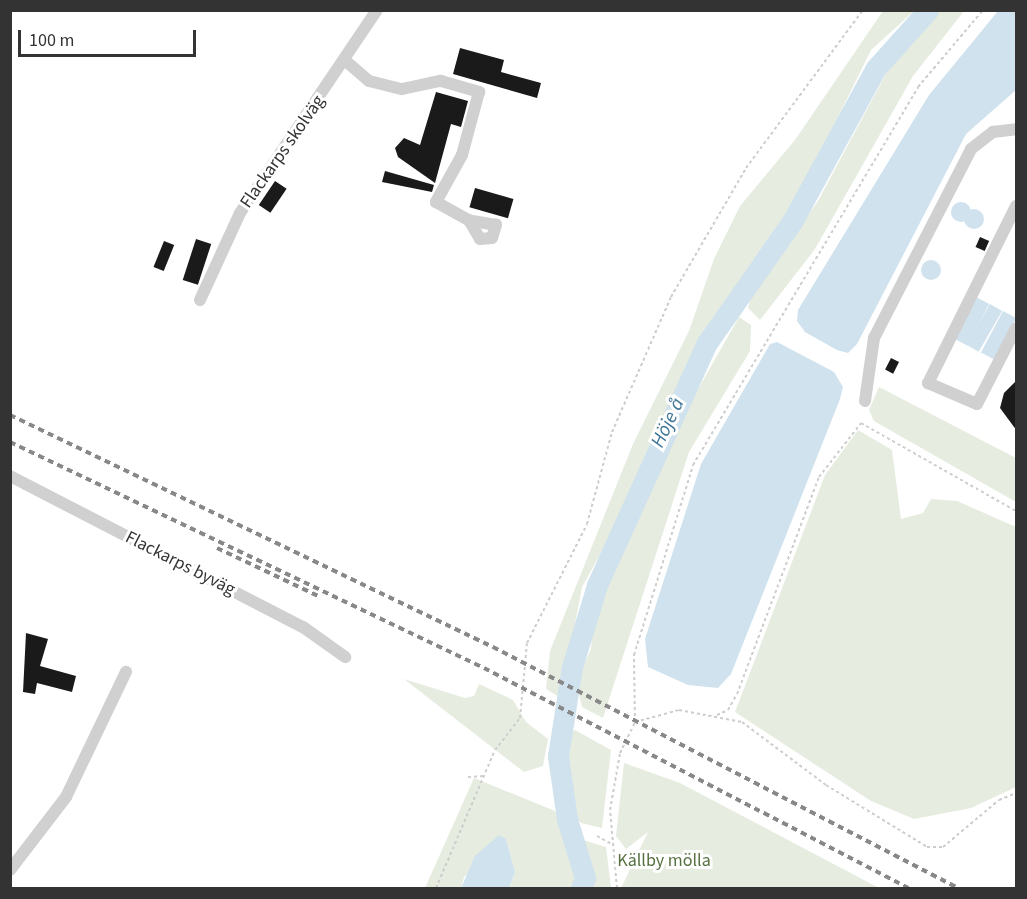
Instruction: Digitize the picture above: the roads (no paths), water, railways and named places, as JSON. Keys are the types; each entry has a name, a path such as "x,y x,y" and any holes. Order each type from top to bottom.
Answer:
{"street":[{"name":"Flackarps skolväg","path":"200,300 240,213 346,62 377,10"},
{"path":"346,62 369,81 402,89 441,81 479,92 462,155 436,202 469,220"},
{"path":"866,401 874,338 971,149 993,132 1017,129"},
{"path":"1017,206 928,384 976,404 1017,328"},
{"name":"Flackarps byväg","path":"10,476 303,627 345,657"},
{"path":"10,870 66,797 126,672"}],"water":[{"path":"998,11 1016,11 1016,90 966,134 857,344 848,353 837,350 805,332 797,321 798,310 929,95"},
{"path":"961,202 968,205 971,212 968,219 961,222 954,219 951,212 954,205"},
{"path":"974,209 981,212 984,219 981,226 974,229 967,226 964,219 967,212"},
{"path":"931,260 938,263 941,270 938,277 931,280 924,277 921,270 924,263"},
{"path":"976,297 989,304 967,346 954,338"},
{"path":"990,304 1002,311 979,352 966,345"},
{"path":"1003,311 1016,319 994,360 981,352"},
{"path":"777,342 834,372 843,387 840,399 731,674 718,688 688,685 648,667 645,639 701,464 770,344"},
{"path":"499,835 506,839 515,872 509,888 461,888 475,856"}],"waterway":[{"name":"Höje å","path":"581,888 585,878 567,819 558,756 572,667 597,585 707,343 793,220 876,68 928,10"}],"railway":[{"path":"10,415 493,647 958,888"},
{"path":"10,442 484,668 908,888"},
{"path":"217,548 320,597"}],"park label":[{"name":"Källby mölla","path":"664,861"}]}
